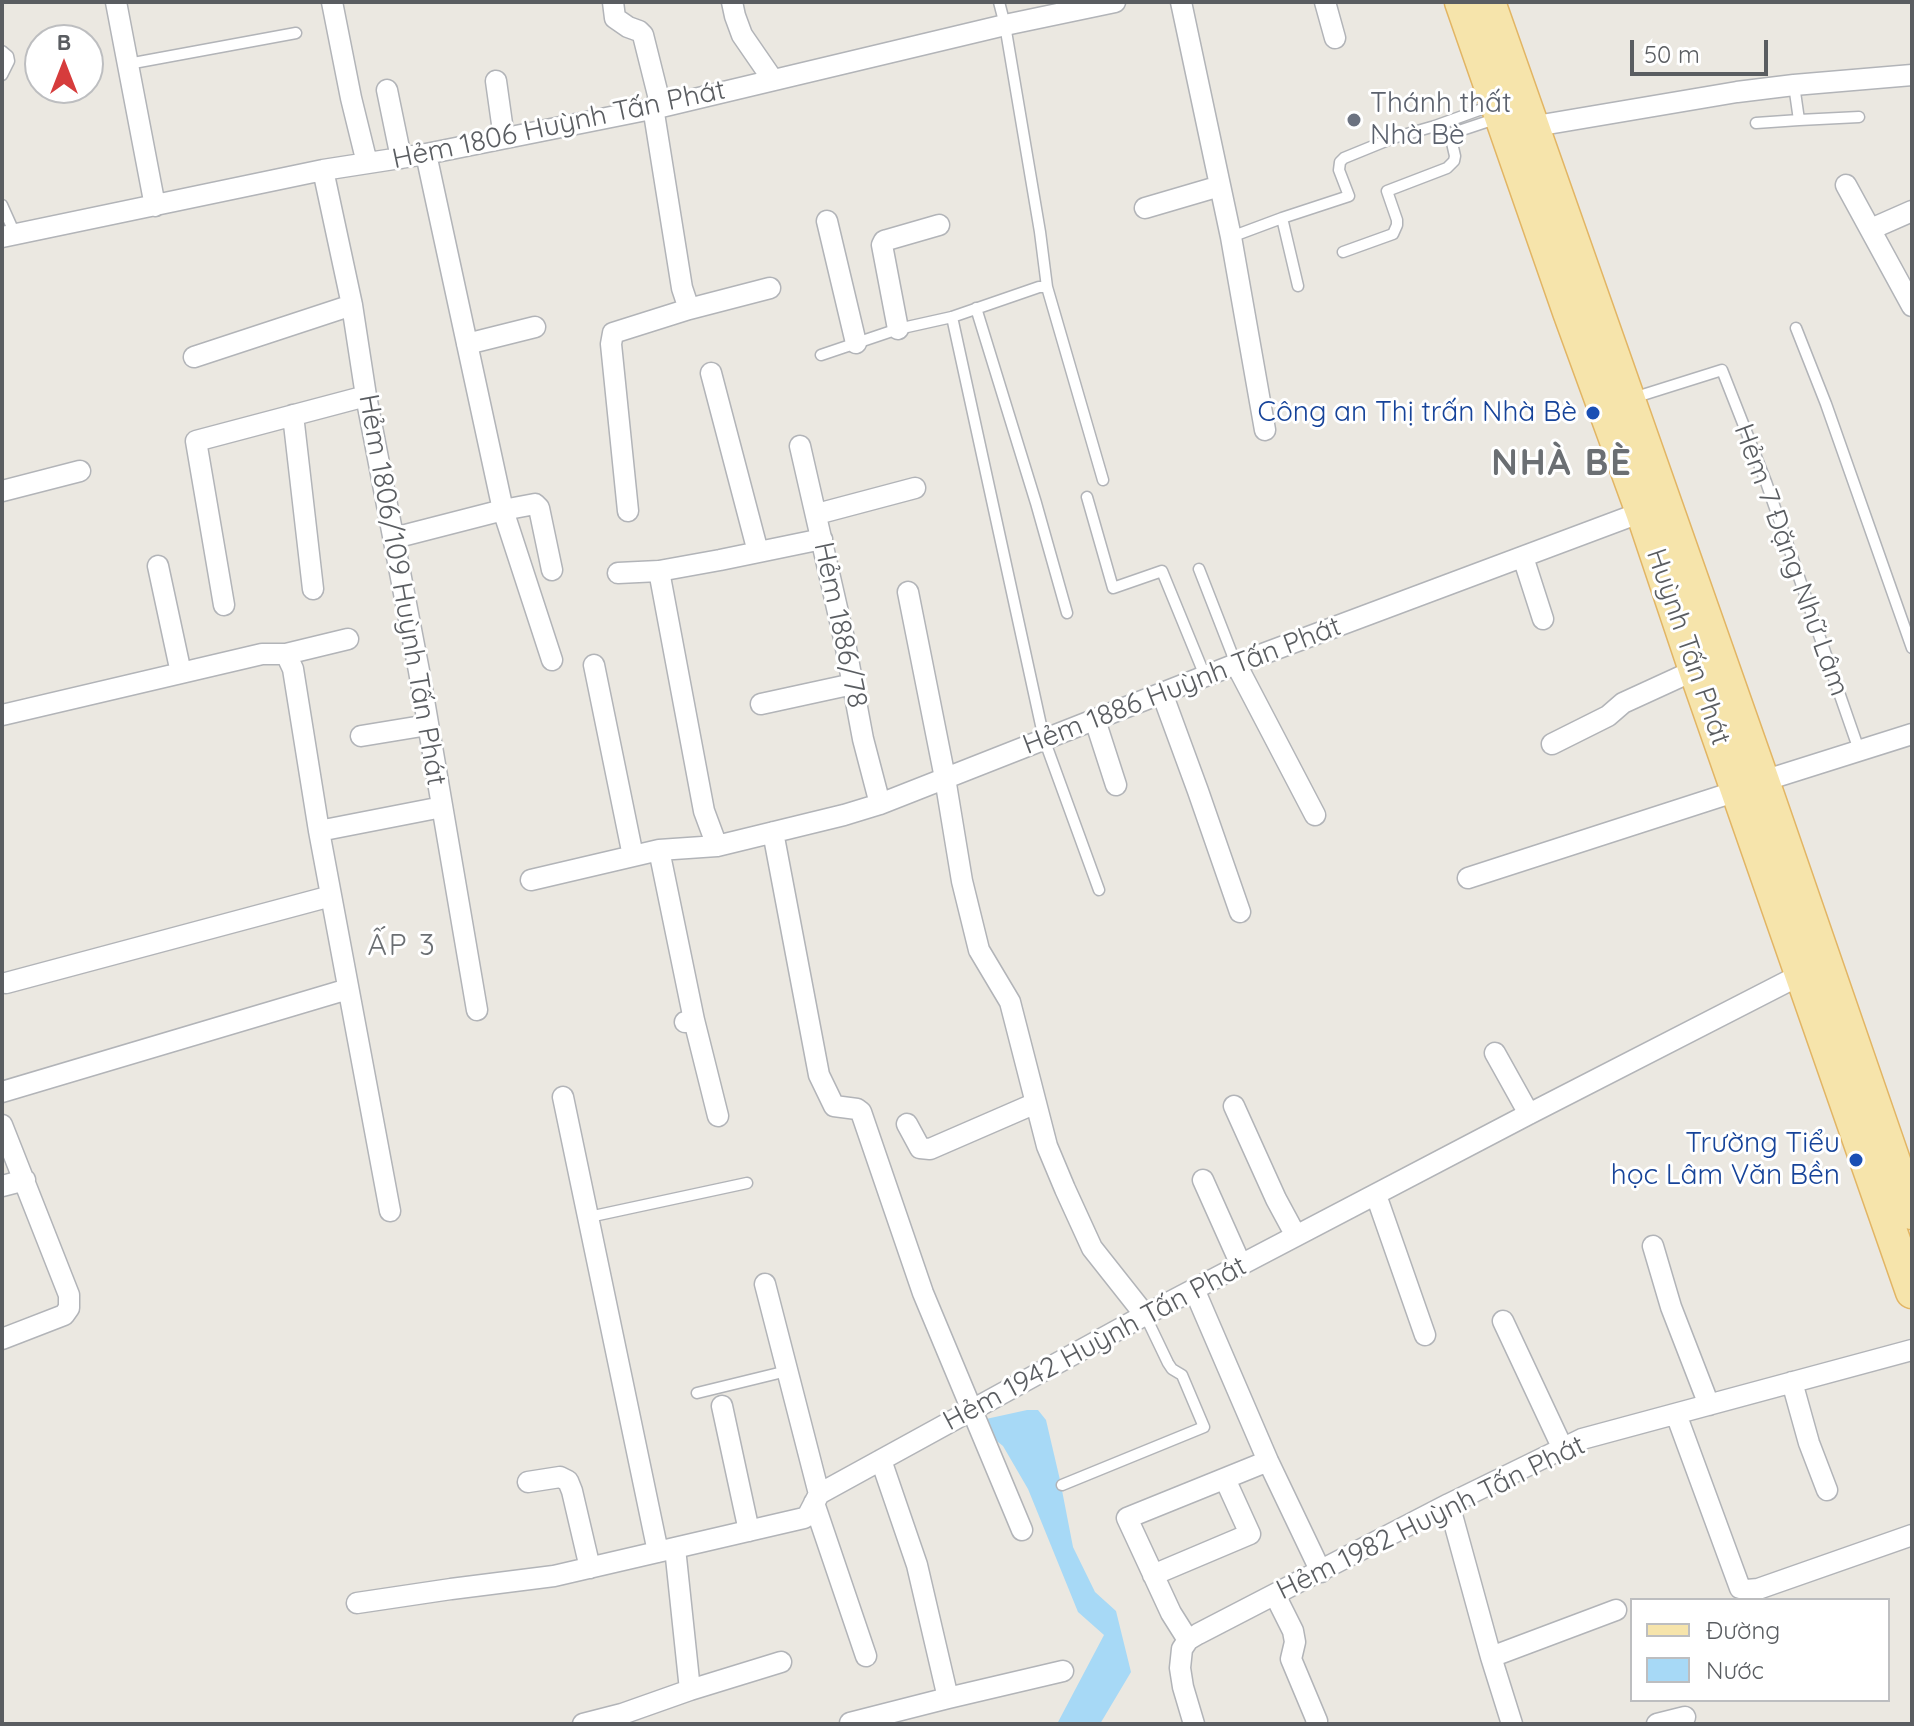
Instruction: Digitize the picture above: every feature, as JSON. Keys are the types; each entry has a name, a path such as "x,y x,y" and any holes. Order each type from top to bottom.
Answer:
{"main road":[{"name":"Huỳnh Tấn Phát","path":"1461,2 1629,400 1750,786 1802,974 1912,1292"},
{"name":"Huỳnh Tấn Phát","path":"1489,2 1509,120 1695,670 1750,786 1912,1213"}],"street":[{"path":"116,2 155,206"},
{"path":"332,2 367,163"},
{"path":"613,2 615,18 643,35 657,107 682,288 689,309"},
{"path":"732,2 742,35 773,80"},
{"name":"Hẻm 1806 Huỳnh Tấn Phát","path":"8,236 323,170 426,154 657,107 1005,25 1054,8 1115,2"},
{"path":"1181,2 1231,237 1265,430"},
{"path":"1325,2 1335,38"},
{"path":"1509,120 1794,85 1912,75"},
{"path":"496,81 504,138"},
{"path":"387,90 401,158"},
{"path":"426,154 503,510 552,660"},
{"name":"Hẻm 1806/109 Huỳnh Tấn Phát","path":"323,170 352,305 477,1010"},
{"path":"1846,185 1912,306"},
{"path":"1145,208 1220,186"},
{"path":"1871,229 1912,211"},
{"path":"827,221 856,343"},
{"path":"898,329 882,245 884,241 939,225"},
{"path":"628,511 613,333 770,288"},
{"path":"194,357 352,305"},
{"path":"467,344 535,327"},
{"path":"711,373 758,552"},
{"path":"224,605 196,441 366,396"},
{"path":"293,415 313,589"},
{"name":"Hẻm 1886/78","path":"800,446 863,739 880,804"},
{"path":"2,491 80,471"},
{"path":"817,514 915,488"},
{"path":"394,538 503,510 537,505 552,570"},
{"name":"Hẻm 1886 Huỳnh Tấn Phát","path":"531,880 659,850 717,846 880,804 1236,664 1642,512"},
{"path":"618,573 659,571 822,539"},
{"path":"1523,557 1543,619"},
{"path":"158,566 181,673"},
{"path":"659,571 704,811 717,846"},
{"path":"908,592 962,881 979,950 1010,1002 1047,1146 1065,1189 1092,1248 1145,1315"},
{"path":"2,715 262,654 290,661 348,639"},
{"path":"290,661 390,1211"},
{"path":"1236,664 1315,815"},
{"path":"594,665 633,856"},
{"path":"1552,744 1608,716 1623,703 1695,670"},
{"path":"761,704 853,684"},
{"path":"1162,693 1240,912"},
{"path":"1095,720 1116,785"},
{"path":"361,736 428,725"},
{"path":"1468,878 1912,734"},
{"path":"319,831 442,807"},
{"path":"773,832 819,1075 831,1104 861,1112 923,1293 1022,1530"},
{"path":"659,850 690,1021 718,1116"},
{"path":"6,983 331,896"},
{"name":"Hẻm 1942 Huỳnh Tấn Phát","path":"357,1603 554,1576 804,1518 816,1499 881,1460 1145,1315 1802,974"},
{"path":"2,1092 348,989"},
{"path":"1495,1053 1529,1114"},
{"path":"563,1097 667,1550 690,1690"},
{"path":"907,1124 920,1148 930,1149 1036,1103"},
{"path":"1234,1106 1296,1236"},
{"path":"2,1125 69,1295 69,1308 64,1315 2,1339"},
{"path":"2,1186 25,1180"},
{"path":"1203,1180 1241,1265"},
{"path":"1376,1195 1425,1335"},
{"path":"1653,1246 1671,1307 1709,1405"},
{"path":"765,1284 816,1499 866,1656"},
{"path":"1194,1289 1268,1461 1321,1572"},
{"path":"1503,1321 1563,1449"},
{"name":"Hẻm 1982 Huỳnh Tấn Phát","path":"1188,1640 1449,1504 1582,1439 1912,1350"},
{"path":"1792,1382 1809,1443 1827,1490"},
{"path":"722,1406 749,1531"},
{"path":"1676,1414 1740,1588 1758,1589 1912,1535"},
{"path":"881,1460 917,1565 948,1698"},
{"path":"1194,1724 1180,1668 1182,1649 1188,1640 1171,1613 1127,1518 1268,1461"},
{"path":"528,1482 560,1477 568,1481 590,1568"},
{"path":"1153,1575 1250,1534 1225,1479"},
{"path":"1449,1504 1512,1724"},
{"path":"1275,1595 1293,1631 1295,1642 1291,1659 1316,1724"},
{"path":"1491,1657 1616,1610"},
{"path":"583,1724 781,1662"},
{"path":"850,1723 1063,1671"},
{"path":"1657,1724 1685,1717"}],"lane":[{"path":"999,2 1047,287 1103,480"},
{"path":"128,64 296,33"},
{"path":"2,51 9,61 2,75"},
{"path":"1794,85 1799,120"},
{"path":"1756,123 1859,117"},
{"path":"1231,237 1349,196 1339,170 1344,158 1393,138 1435,126 1509,120"},
{"path":"1343,252 1393,234 1397,220 1387,191 1447,168 1455,156 1450,134 1509,120"},
{"path":"2,205 8,236"},
{"path":"1282,218 1298,286"},
{"path":"821,355 898,329 952,317 1039,287 1047,287"},
{"path":"976,308 1067,613"},
{"path":"952,317 1044,739 1099,890"},
{"path":"1796,328 1912,648"},
{"name":"Hẻm 7 Đặng Nhữ Lâm","path":"1629,400 1722,370 1766,482 1859,750"},
{"path":"1087,497 1113,588 1162,571 1205,676"},
{"path":"1199,569 1236,664"},
{"path":"589,1217 747,1183"},
{"path":"1062,1485 1204,1427 1182,1375 1168,1363 1145,1315"},
{"path":"697,1393 787,1371"}],"water":[{"path":"1038,1410 1046,1420 1073,1547 1095,1592 1116,1611 1131,1672 1100,1724 1057,1724 1104,1635 1078,1612 1028,1489 1003,1446 988,1434 986,1419"}],"place":[{"name":"Thánh thất Nhà Bè","path":"1354,120"},
{"name":"Công an Thị trấn Nhà Bè","path":"1593,413"},
{"name":"Trường Tiểu học Lâm Văn Bền","path":"1856,1160"}],"district":[{"name":"NHÀ BÈ","path":"1562,464"},
{"name":"ẤP 3","path":"402,946"}]}
